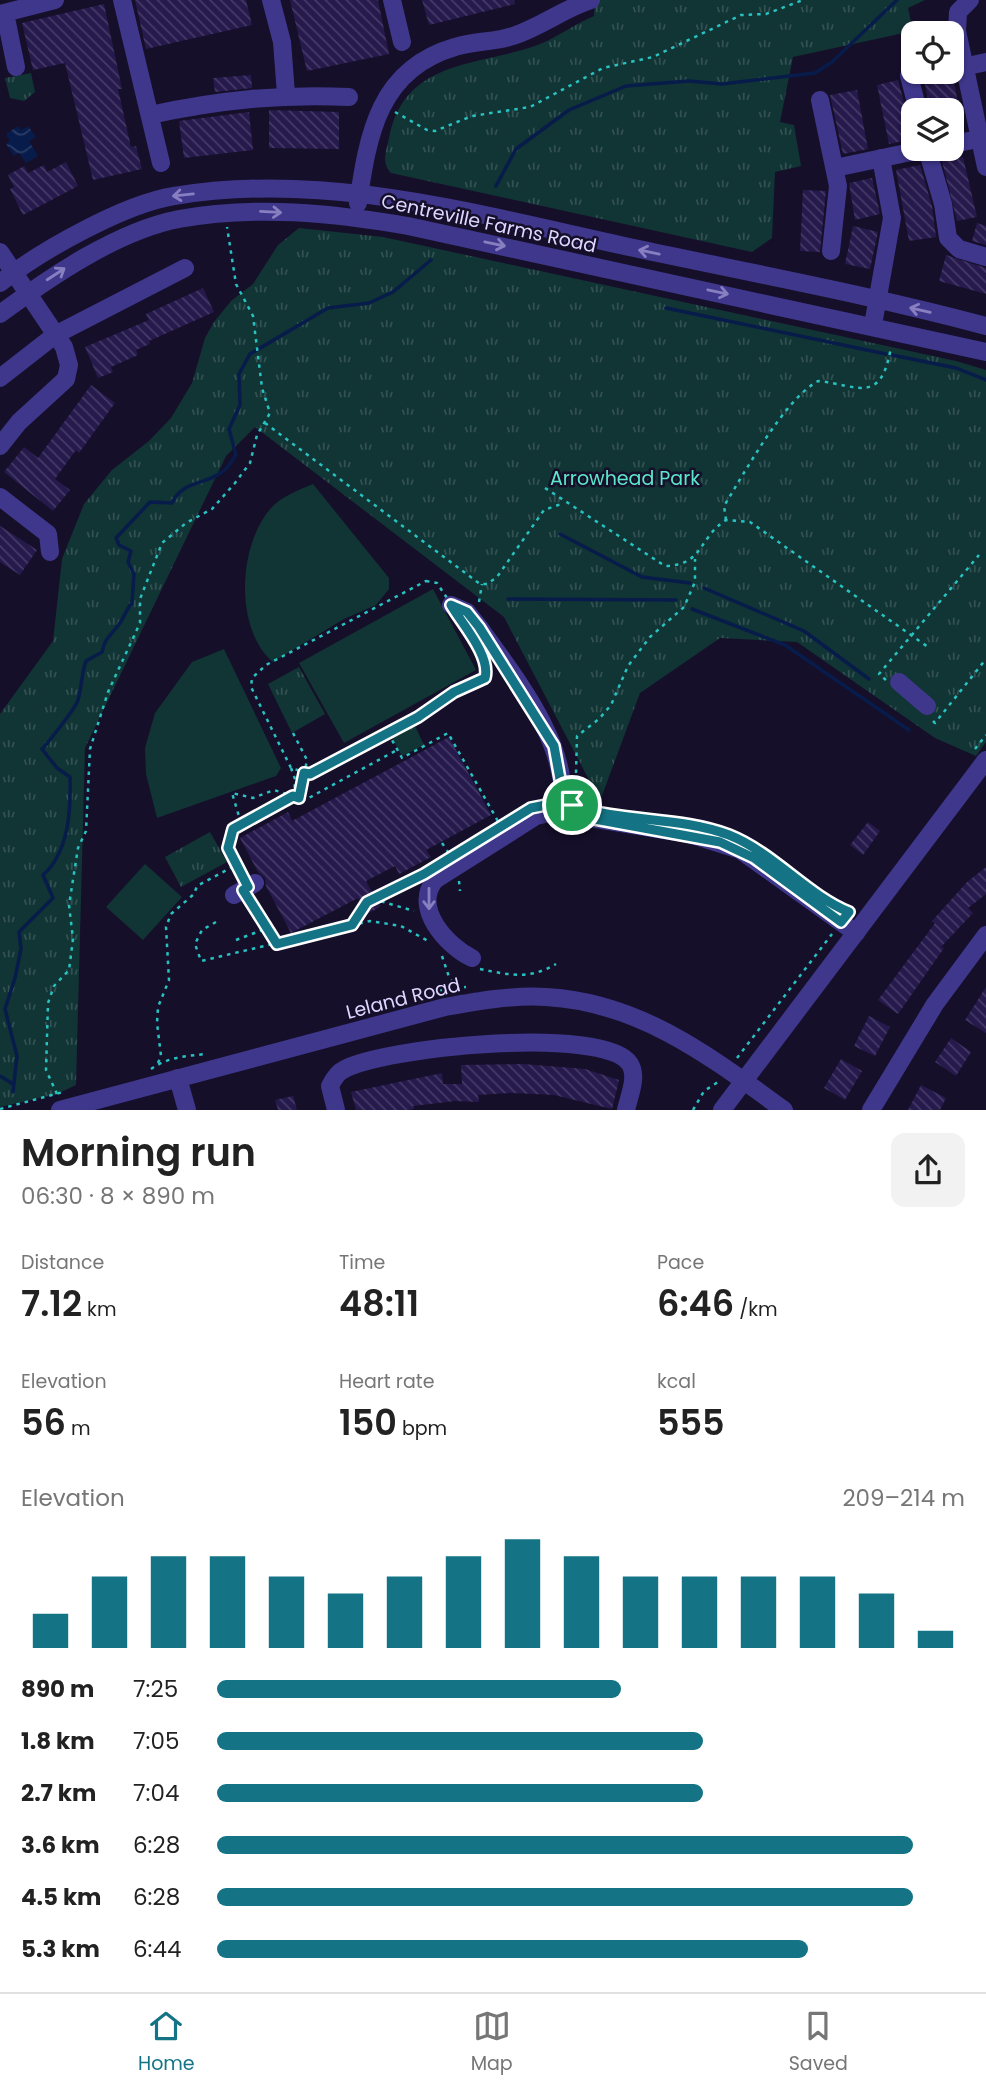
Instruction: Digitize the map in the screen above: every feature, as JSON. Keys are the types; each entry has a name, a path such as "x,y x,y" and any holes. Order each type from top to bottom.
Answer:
{"street":[{"path":"16,67 3,13 54,0"},
{"path":"122,0 160,163"},
{"path":"271,0 282,42 286,94"},
{"path":"392,0 402,42"},
{"path":"959,21 958,12 970,0"},
{"path":"356,217 369,139 381,105 401,77 424,61 455,47 512,36 545,24 578,2"},
{"path":"964,67 986,62"},
{"path":"964,72 986,167"},
{"path":"150,115 215,101 286,94 349,97"},
{"path":"820,100 838,186 831,251"},
{"path":"964,142 979,139"},
{"path":"835,168 901,154"},
{"path":"873,325 892,218 881,158"},
{"path":"930,161 943,204 948,239 958,249 986,257"},
{"name":"Centreville Farms Road","path":"0,283 49,249 113,217 172,196 260,186 359,193 409,200 878,300 986,326"},
{"name":"Centreville Farms Road","path":"0,314 61,270 122,240 177,219 260,211 356,217 873,325 986,352"},
{"path":"0,251 68,355 65,379 19,422 0,446"},
{"path":"0,378 55,335 185,268"},
{"path":"0,497 52,535"},
{"path":"451,605 467,612 479,627 554,746 564,801 562,813"},
{"path":"899,682 928,706"},
{"path":"722,1110 986,760"},
{"path":"474,963 455,950 432,920 426,906 428,888 435,880 536,816 562,813 689,834 740,850 856,933"},
{"path":"871,1110 935,1004 986,935"},
{"name":"Leland Road","path":"59,1102 178,1078 445,1007 497,998 545,996 590,1002 640,1017 691,1044 784,1110"},
{"path":"336,1110 330,1086 343,1070 458,1045 512,1042 558,1044 623,1056 631,1065 634,1078 626,1110"},
{"path":"178,1078 187,1110"}],"path":[{"path":"395,111 427,131 435,131 472,117 530,107 603,68 653,57 741,15 766,14 803,0"},
{"path":"59,1102 46,1070 47,1016 54,986 69,970 73,939 69,905 78,848 86,831 90,749 108,692 140,623 140,599 162,544 187,523 212,509 235,484 250,463 264,422 270,413 262,388 253,316 236,285 227,227"},
{"path":"726,520 724,506 760,449 806,388 818,381 854,390 867,389 880,379 895,330"},
{"path":"264,422 480,584 487,584 507,565 544,510 564,503"},
{"path":"545,488 564,503 665,566 678,566 695,558"},
{"path":"576,779 577,736 599,719 611,705 628,666 650,637 684,607 695,582 695,558 709,535 726,520 741,519 760,527 928,647"},
{"path":"911,635 979,555"},
{"path":"291,768 310,774 388,733 454,692 485,678 486,670 480,654 437,583 426,581 258,670 251,687 291,768 295,779 295,797"},
{"path":"280,953 245,889 228,848 233,829 295,797 307,760 293,733"},
{"path":"388,733 402,758 448,733 501,826 508,821"},
{"path":"242,824 232,793 253,798 274,790 305,800 397,750"},
{"path":"451,857 461,851"},
{"path":"158,1063 161,1056 158,1007 169,980 165,938 168,919 178,905 194,894 197,886 236,865"},
{"path":"352,925 367,902 424,874"},
{"path":"373,899 420,913"},
{"path":"162,918 168,919"},
{"path":"216,922 202,930 195,944 201,961 352,925 385,922 413,931 433,944"},
{"path":"693,1110 704,1091 715,1085 728,1069 841,922"},
{"path":"236,940 265,929"},
{"path":"449,956 442,955 449,977 457,987"},
{"path":"474,963 520,977 534,975 556,964"},
{"path":"520,977 520,983"}],"green space":[{"path":"595,0 925,0 908,8 911,21 901,21 901,34 793,57 780,122 794,125 801,166 775,172 772,238 752,252 391,173 385,161 397,113 410,94 426,80 465,64 532,47 594,16"},
{"path":"31,73 35,92 24,101 10,98 5,78"},
{"name":"Arrowhead Park","path":"299,228 383,237 956,361 986,370 986,742 976,756 935,738 797,642 720,638 640,693 600,801 504,617 255,427 226,456 85,748 76,1085 57,1094 0,1107 0,714 53,641 62,559 84,504 112,470 149,441 171,418 192,383 205,338 214,322 231,301 253,284 278,245"},
{"path":"313,484 389,578 389,589 376,605 344,619 273,662 260,647 252,629 245,586 247,564 260,524 271,508 285,497"},
{"path":"433,589 476,670 344,743 299,663"},
{"path":"224,649 281,768 276,776 157,818 146,774 145,748 155,713 192,662"},
{"path":"299,667 325,714 292,733 268,684"},
{"path":"415,726 424,745 402,756 392,738"},
{"path":"210,832 227,862 181,887 165,857"},
{"path":"145,864 182,897 143,940 106,907"}],"water":[{"path":"18,126 21,130 28,126 36,137 29,141 38,156 26,163 19,153 14,156 6,144 10,141 6,134"}],"building":[{"path":"135,0 246,0 252,25 146,49"},
{"path":"290,0 378,0 389,54 307,71"},
{"path":"422,0 514,0 515,4 429,25"},
{"path":"104,4 131,147 136,146 142,169 93,180 65,63 33,70 22,23"},
{"path":"251,75 252,88 215,92 213,78"},
{"path":"898,80 903,98 901,142 889,144 877,85"},
{"path":"925,84 954,84 957,98 928,98"},
{"path":"857,90 868,149 843,154 830,95"},
{"path":"269,110 339,112 339,149 269,148"},
{"path":"249,112 253,150 184,158 179,121"},
{"path":"942,161 964,161 977,217 957,221"},
{"path":"66,162 78,186 23,215 10,189 14,187 8,175 24,166 28,173 44,165 47,172"},
{"path":"920,165 932,206 936,237 909,241 896,170"},
{"path":"872,178 880,214 855,220 849,183"},
{"path":"803,190 826,191 820,252 800,251"},
{"path":"977,223 986,226 986,245 972,241"},
{"path":"853,226 878,232 870,269 845,264"},
{"path":"946,255 986,268 986,294 939,281"},
{"path":"203,288 214,312 149,341 150,344 136,350 138,355 111,367 113,372 98,378 85,347 149,320 146,314"},
{"path":"91,385 115,403 79,453 76,450 55,479 70,490 53,511 4,472 24,447 38,458"},
{"path":"0,526 37,550 20,575 0,562"},
{"path":"449,737 491,815 426,850 431,857 399,874 395,866 366,881 380,907 367,914 358,898 291,933 266,886 265,878 258,872 240,838 288,812 292,821"},
{"path":"868,822 880,831 863,855 850,845"},
{"path":"986,867 986,894 968,908 973,913 941,947 944,948 898,1014 878,1000 935,923 932,921 967,882"},
{"path":"986,987 986,1033 965,1020"},
{"path":"869,1016 890,1027 875,1056 854,1046"},
{"path":"951,1038 971,1052 956,1076 935,1062"},
{"path":"841,1059 862,1071 845,1100 824,1088"},
{"path":"523,1064 585,1069 619,1080 612,1109 554,1095 512,1093 478,1095 479,1102 455,1101 413,1106 414,1109 408,1110 356,1110 351,1092 442,1073 443,1084 462,1084 461,1065"},
{"path":"921,1085 946,1098 940,1110 908,1110"},
{"path":"293,1096 297,1110 278,1110 275,1100"}],"waterway":[{"path":"496,186 516,149 569,110 626,86 689,81 722,84 815,73 832,62 897,0"},
{"path":"13,1092 17,1056 5,1009 21,949 19,932 53,898 43,875 58,855 69,816 70,777 57,768 42,749 76,704 86,661 102,652 107,639 132,603 134,574 128,562 131,551 119,545 116,538 150,502 172,503 182,490 215,476 230,464 236,455 229,429 240,405 239,374 250,354 328,308 369,303 393,292 431,260"},
{"path":"666,308 886,354"},
{"path":"892,355 956,368 986,380"},
{"path":"560,534 642,577 690,583"},
{"path":"704,588 804,631 869,679"},
{"path":"508,599 676,600"},
{"path":"692,609 785,645 909,730"},
{"path":"0,1076 13,1084"}],"route":[{"path":"572,805 563,803 556,803 531,808 424,874 367,902 352,925 277,944 243,890 248,887 228,848 233,829 293,796 299,798 304,773 310,774 418,717 454,692 485,678 485,665 480,654 451,605 467,612 479,627 502,659 554,746 564,801 563,803 562,813 689,834 720,842 740,850 774,871 841,922 849,912 821,896 762,852 726,834 697,826 572,805"}]}
